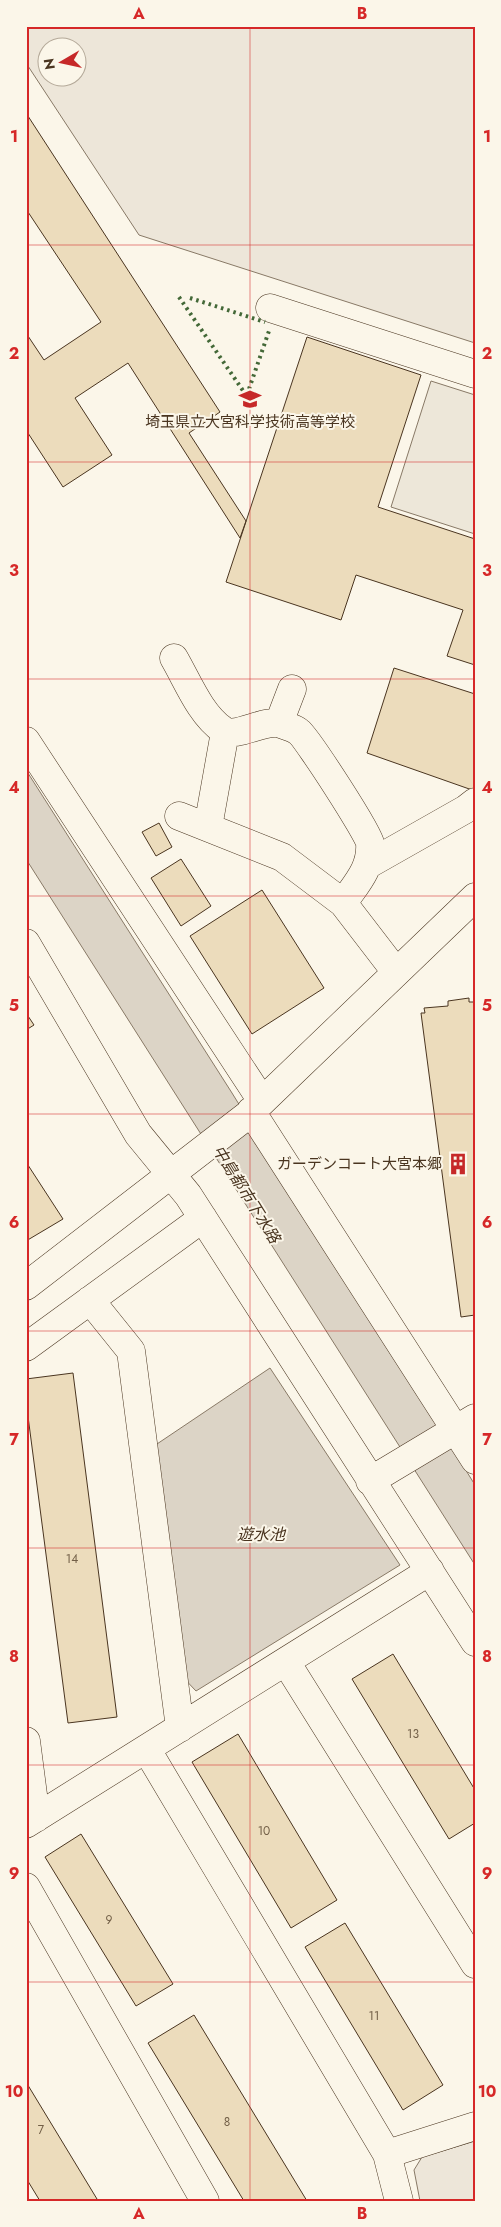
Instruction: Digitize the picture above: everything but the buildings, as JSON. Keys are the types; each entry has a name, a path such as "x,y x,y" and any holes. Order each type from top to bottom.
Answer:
{"street":[{"path":"270,308 475,374"},
{"path":"174,658 209,720 225,732 241,731 279,723 299,732 362,824 370,841 369,864"},
{"path":"279,723 292,689"},
{"path":"208,827 225,732"},
{"path":"26,741 454,1430 475,1460"},
{"path":"343,903 369,864 475,802"},
{"path":"179,816 282,857 343,903 396,972"},
{"path":"26,1286 194,1158 254,1109 475,897"},
{"path":"26,943 138,1134 172,1174 203,1218 475,1642"},
{"path":"26,1346 203,1218"},
{"path":"90,1300 131,1351 180,1728"},
{"path":"370,1480 454,1430"},
{"path":"26,1741 31,1821 430,1571"},
{"path":"286,1662 475,1964"},
{"path":"147,1750 387,2154 399,2201"},
{"path":"26,1886 205,2201"},
{"path":"387,2154 475,2126"}],"shaded area":[{"path":"26,26 475,26 475,343 139,235 42,88 88,88 88,38 38,38 38,81 26,63"},
{"path":"431,381 475,395 475,534 391,507"},
{"path":"475,2141 475,2201 420,2201 414,2170 422,2157"}],"water":[{"name":"中島都市下水路","path":"26,770 232,1093 475,1485 475,1565 26,859"},
{"name":"遊水池","path":"270,1368 400,1565 196,1691 178,1672 151,1448"}],"hedge":[{"path":"179,297 246,395"},
{"path":"190,298 265,322"},
{"path":"249,389 270,328"}],"place":[{"name":"埼玉県立大宮科学技術高等学校","path":"250,399"},
{"name":"ガーデンコート大宮本郷","path":"458,1164"}]}
